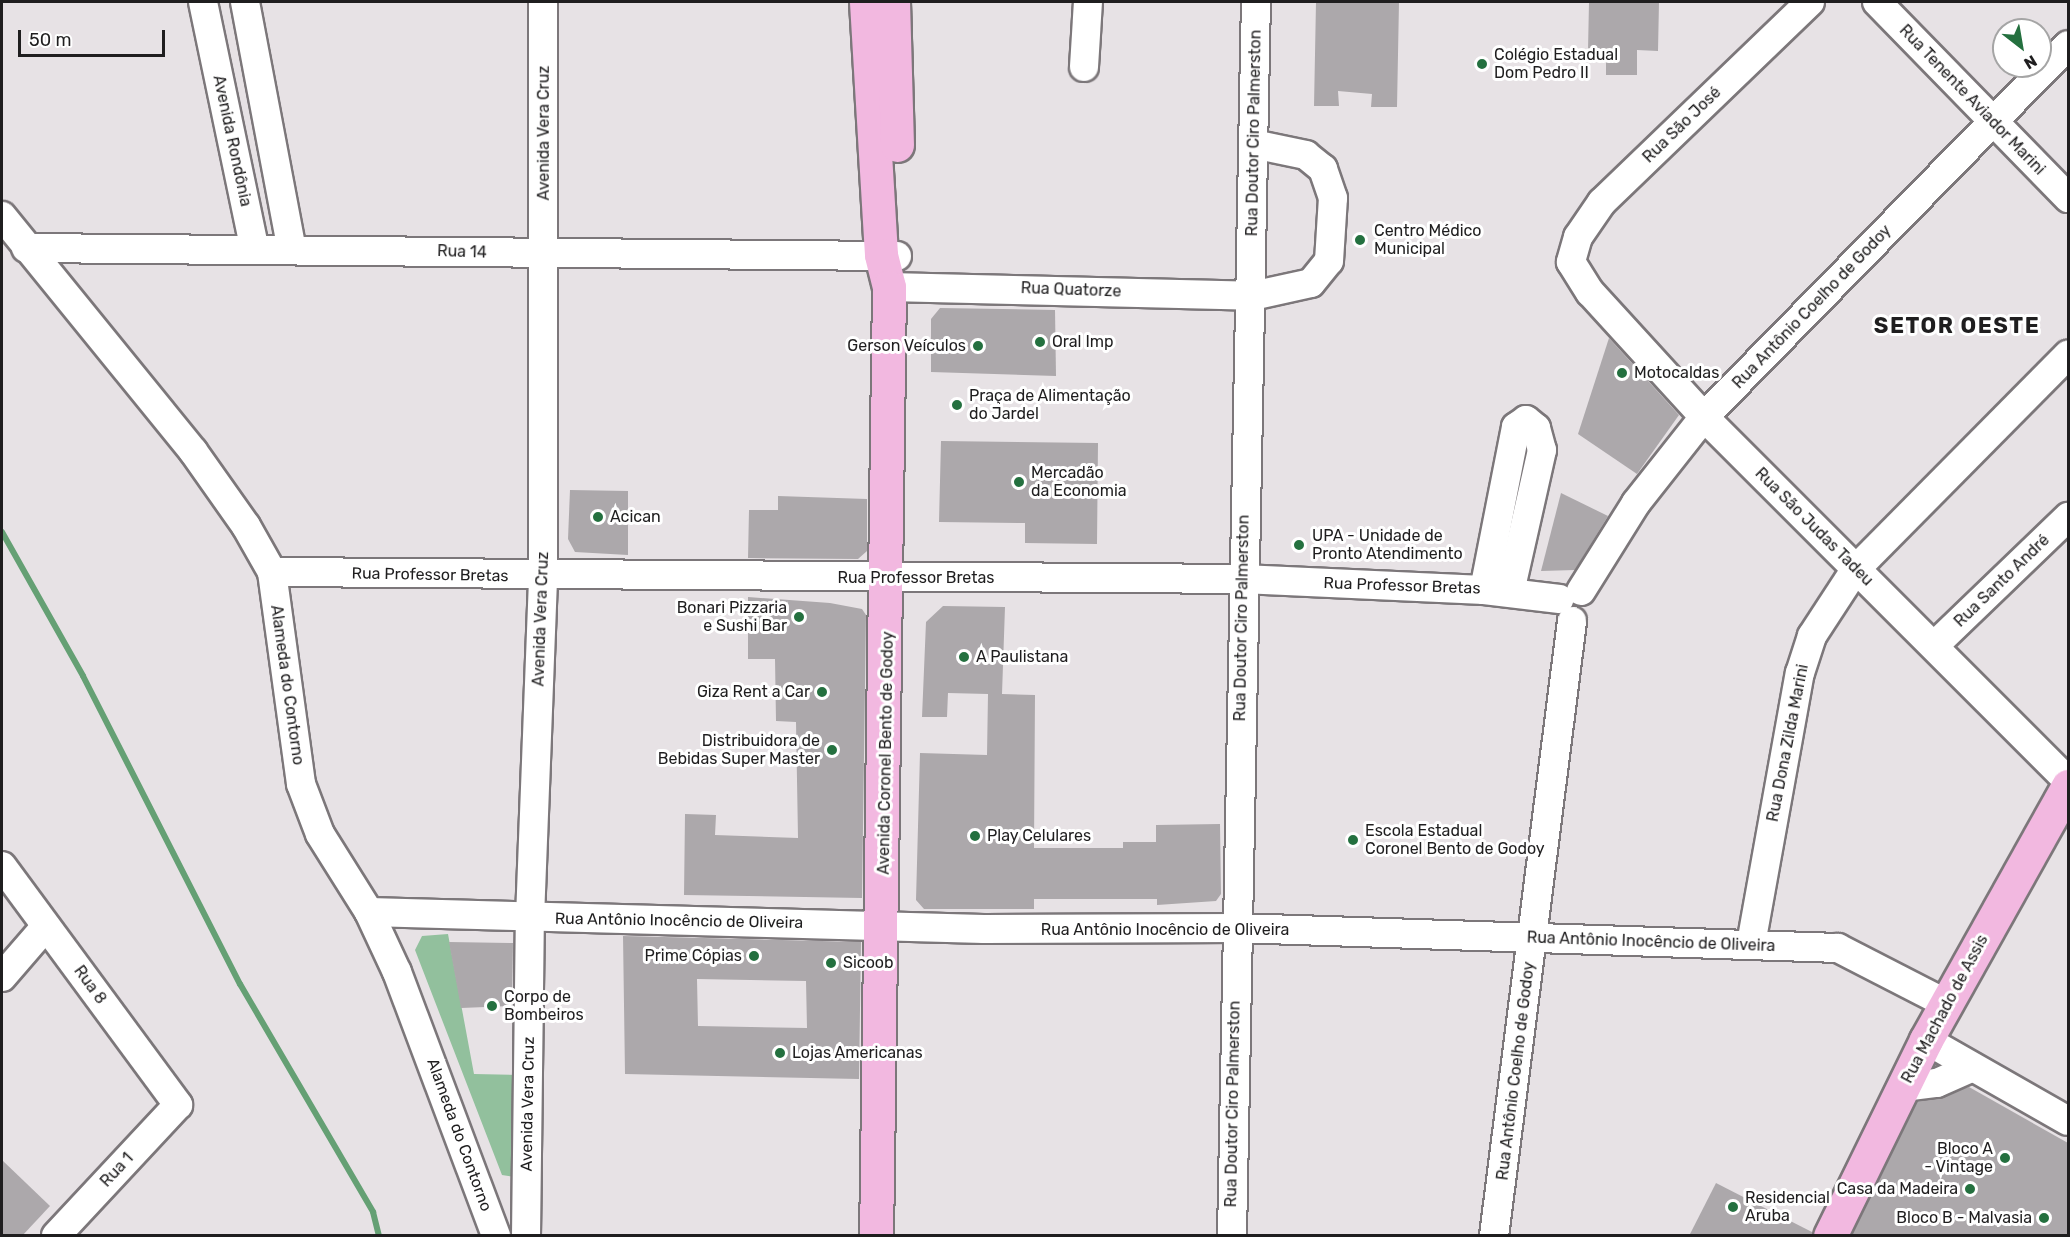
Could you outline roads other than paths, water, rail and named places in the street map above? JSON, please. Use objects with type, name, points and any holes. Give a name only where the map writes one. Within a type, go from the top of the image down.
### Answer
[{"type":"main road","name":"Avenida Coronel Bento de Godoy","points":[[866,2],[889,267]]},
{"type":"main road","name":"Avenida Coronel Bento de Godoy","points":[[876,1236],[884,925],[893,2]]},
{"type":"main road","name":"Rua Machado de Assis","points":[[1830,1236],[1926,1040],[2068,786]]},
{"type":"street","name":"Avenida Rondônia","points":[[203,2],[254,246]]},
{"type":"street","points":[[245,2],[291,246]]},
{"type":"street","name":"Avenida Vera Cruz","points":[[526,1236],[530,918],[543,577],[543,2]]},
{"type":"street","points":[[1084,67],[1088,2]]},
{"type":"street","name":"Rua Doutor Ciro Palmerston","points":[[1232,1236],[1242,579],[1252,296],[1256,2]]},
{"type":"street","name":"Rua São José","points":[[1572,262],[1578,237],[1602,202],[1810,2]]},
{"type":"street","name":"Rua Tenente Aviador Marini","points":[[1877,2],[1992,124],[2068,198]]},
{"type":"street","name":"Rua Antônio Coelho de Godoy","points":[[1494,1236],[1533,939],[1571,604],[1636,503],[1704,417],[2068,45]]},
{"type":"street","name":"Rua Quatorze","points":[[889,267],[1252,296],[1311,283],[1329,261],[1333,198],[1323,169],[1306,155],[1253,144]]},
{"type":"street","name":"Alameda do Contorno","points":[[2,216],[193,451],[246,526],[272,573],[301,784],[320,834],[369,912],[496,1236]]},
{"type":"street","name":"Rua 14","points":[[26,248],[291,246],[889,267]]},
{"type":"street","name":"Rua São Judas Tadeu","points":[[1572,262],[1590,292],[1704,417],[1855,570],[1935,645],[2068,782]]},
{"type":"street","name":"Rua Dona Zilda Marini","points":[[1751,944],[1800,673],[1812,636],[1855,570],[2068,355]]},
{"type":"street","name":"Rua Santo André","points":[[1935,645],[2068,517]]},
{"type":"street","name":"Rua Professor Bretas","points":[[272,573],[543,577],[1242,579],[1497,591],[1571,604]]},
{"type":"street","name":"Rua 8","points":[[2,866],[178,1105]]},
{"type":"street","name":"Rua Antônio Inocêncio de Oliveira","points":[[369,912],[530,918],[884,925],[1236,928],[1838,948],[1947,1004]]},
{"type":"street","points":[[2,977],[46,926]]},
{"type":"street","points":[[1926,1040],[2068,1121]]},
{"type":"street","points":[[1903,1087],[1937,1083],[1974,1067]]},
{"type":"street","name":"Rua 1","points":[[56,1236],[178,1105]]},
{"type":"waterway","points":[[2,532],[83,676],[240,984],[373,1212],[379,1236]]},
{"type":"place","name":"Colégio Estadual Dom Pedro II","points":[[1482,64]]},
{"type":"place","name":"Centro Médico Municipal","points":[[1360,240]]},
{"type":"place","name":"Oral Imp","points":[[1040,342]]},
{"type":"place","name":"Gerson Veículos","points":[[978,346]]},
{"type":"place","name":"Motocaldas","points":[[1622,373]]},
{"type":"place","name":"Praça de Alimentação do Jardel","points":[[957,405]]},
{"type":"place","name":"Mercadão da Economia","points":[[1019,482]]},
{"type":"place","name":"Acican","points":[[598,517]]},
{"type":"place","name":"UPA - Unidade de Pronto Atendimento","points":[[1299,545]]},
{"type":"place","name":"Bonari Pizzaria e Sushi Bar","points":[[799,617]]},
{"type":"place","name":"A Paulistana","points":[[964,657]]},
{"type":"place","name":"Giza Rent a Car","points":[[822,692]]},
{"type":"place","name":"Distribuidora de Bebidas Super Master","points":[[832,750]]},
{"type":"place","name":"Play Celulares","points":[[975,836]]},
{"type":"place","name":"Escola Estadual Coronel Bento de Godoy","points":[[1353,840]]},
{"type":"place","name":"Prime Cópias","points":[[754,956]]},
{"type":"place","name":"Sicoob","points":[[831,963]]},
{"type":"place","name":"Corpo de Bombeiros","points":[[492,1006]]},
{"type":"place","name":"Lojas Americanas","points":[[780,1053]]},
{"type":"place","name":"Bloco A - Vintage","points":[[2005,1158]]},
{"type":"place","name":"Casa da Madeira","points":[[1970,1189]]},
{"type":"place","name":"Residencial Aruba","points":[[1733,1207]]},
{"type":"place","name":"Bloco B - Malvasia","points":[[2044,1218]]},
{"type":"district","name":"SETOR OESTE","points":[[1957,326]]}]
